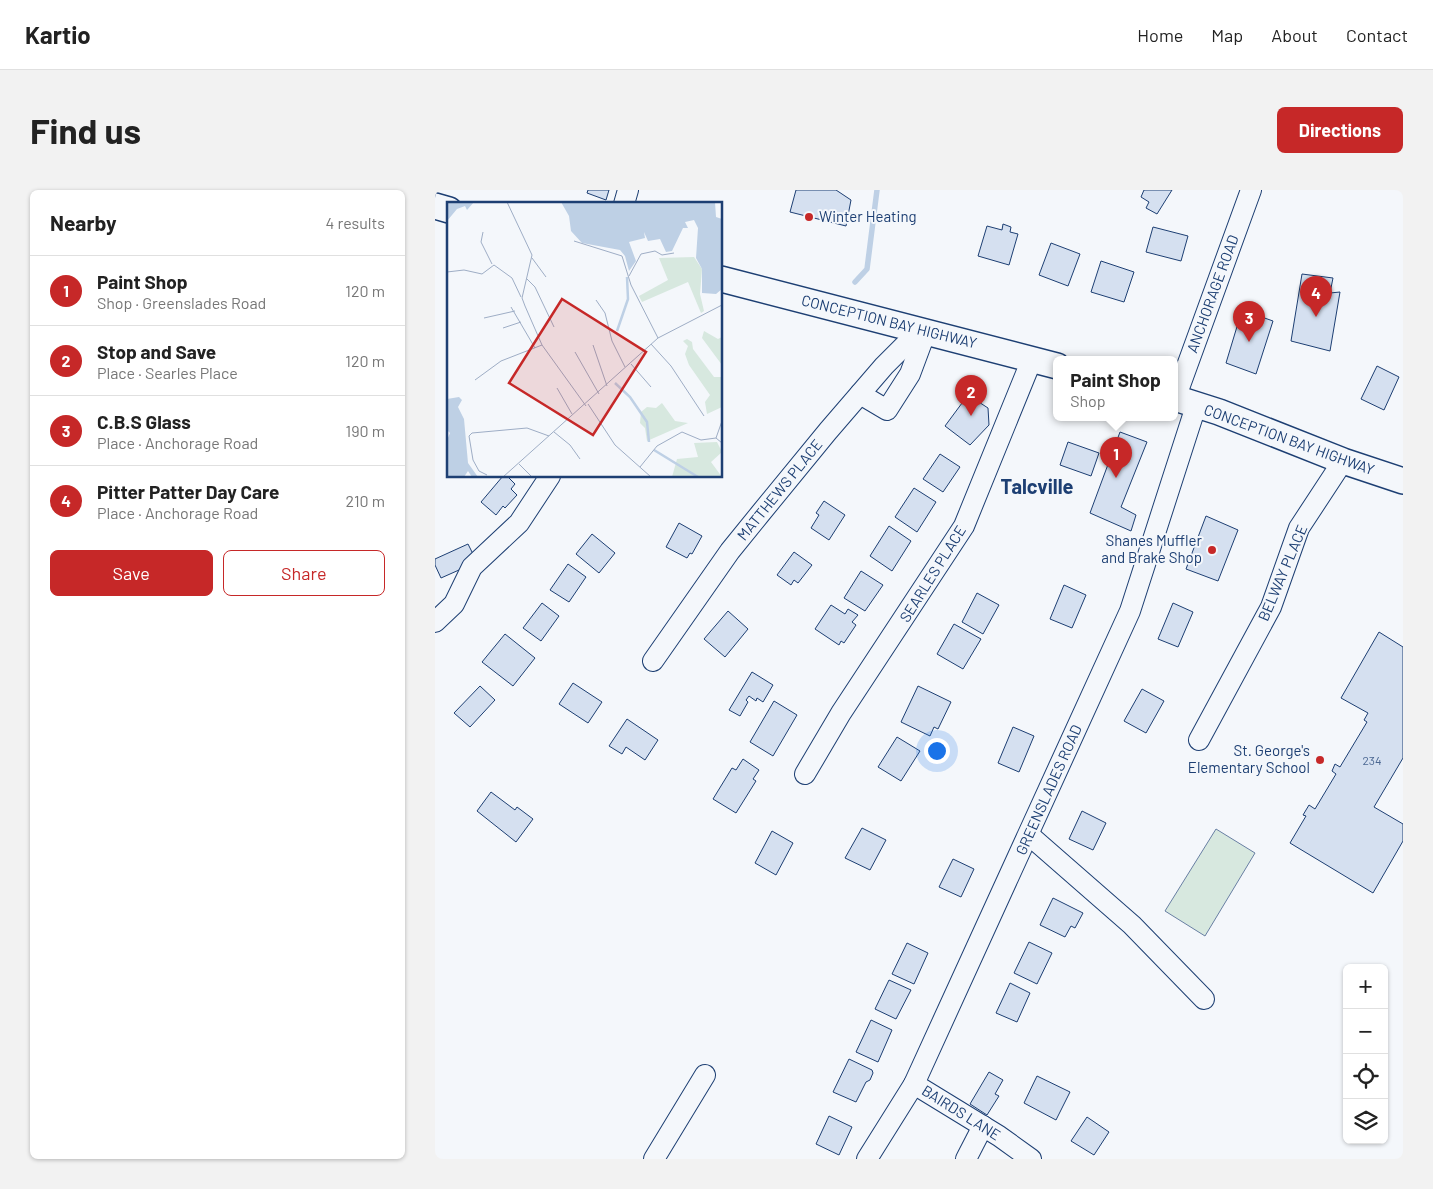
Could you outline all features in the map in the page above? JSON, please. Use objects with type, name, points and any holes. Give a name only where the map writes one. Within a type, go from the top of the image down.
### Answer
[{"type":"main road","name":"CONCEPTION BAY HIGHWAY","points":[[723,280],[1053,365]]},
{"type":"main road","name":"CONCEPTION BAY HIGHWAY","points":[[1182,401],[1219,412],[1343,461],[1403,480]]},
{"type":"street","name":"ANCHORAGE ROAD","points":[[1182,401],[1251,190]]},
{"type":"street","name":"MATTHEWS PLACE","points":[[653,660],[730,551],[884,366],[923,330]]},
{"type":"street","points":[[860,394],[887,410],[910,374],[923,330]]},
{"type":"street","name":"SEARLES PLACE","points":[[805,774],[841,713],[964,526],[1032,359]]},
{"type":"street","name":"GREENSLADES ROAD","points":[[1178,417],[1182,401]]},
{"type":"street","name":"GREENSLADES ROAD","points":[[867,1159],[914,1084],[1130,611],[1177,421]]},
{"type":"street","name":"BELWAY PLACE","points":[[1199,740],[1271,607],[1299,528],[1343,461]]},
{"type":"street","points":[[435,622],[454,604],[472,567],[519,523],[549,478]]},
{"type":"street","points":[[1029,835],[1131,926],[1204,999]]},
{"type":"street","points":[[654,1159],[705,1074]]},
{"type":"street","name":"BAIRDS LANE","points":[[914,1084],[983,1126],[1031,1159]]},
{"type":"street","points":[[966,1159],[983,1126]]},
{"type":"shaded area","points":[[1216,829],[1255,853],[1205,936],[1165,911]]},
{"type":"building","points":[[588,190],[609,190],[606,200],[587,193]]},
{"type":"building","points":[[796,190],[836,190],[851,200],[846,226],[790,212]]},
{"type":"building","points":[[1144,190],[1172,190],[1157,214],[1146,208],[1149,202],[1141,197]]},
{"type":"building","points":[[1003,224],[1011,227],[1010,232],[1018,234],[1009,265],[978,256],[987,226],[1002,230]]},
{"type":"building","points":[[1153,227],[1188,236],[1181,261],[1146,252]]},
{"type":"building","points":[[1051,243],[1080,254],[1068,286],[1039,275]]},
{"type":"building","points":[[1101,261],[1134,272],[1124,302],[1091,292]]},
{"type":"building","points":[[1302,274],[1333,278],[1330,293],[1340,292],[1330,351],[1291,341]]},
{"type":"building","points":[[1242,310],[1273,321],[1256,374],[1226,363]]},
{"type":"building","points":[[1377,366],[1399,377],[1384,410],[1361,399]]},
{"type":"building","points":[[968,395],[988,408],[989,425],[970,445],[945,426]]},
{"type":"building","points":[[1120,432],[1147,442],[1121,507],[1136,515],[1131,531],[1090,513]]},
{"type":"building","points":[[1068,442],[1099,453],[1091,476],[1060,465]]},
{"type":"building","points":[[940,454],[960,467],[943,492],[923,479]]},
{"type":"building","points":[[501,478],[509,478],[515,484],[511,489],[517,495],[505,508],[503,506],[496,515],[481,502]]},
{"type":"building","points":[[914,488],[936,502],[917,532],[895,517]]},
{"type":"building","points":[[824,501],[845,515],[829,540],[811,528],[819,515],[816,513]]},
{"type":"building","name":"Shanes Muffler and Brake Shop","points":[[1206,516],[1238,530],[1218,581],[1186,569]]},
{"type":"building","points":[[679,523],[702,536],[692,554],[690,553],[687,558],[666,547]]},
{"type":"building","points":[[889,526],[911,541],[892,571],[870,556]]},
{"type":"building","points":[[592,534],[615,553],[599,573],[576,554]]},
{"type":"building","points":[[468,544],[477,562],[441,578],[435,565],[435,559]]},
{"type":"building","points":[[794,552],[812,565],[798,583],[794,580],[791,585],[777,575]]},
{"type":"building","points":[[568,564],[586,577],[569,602],[550,590]]},
{"type":"building","points":[[861,571],[883,585],[865,611],[844,598]]},
{"type":"building","points":[[1064,585],[1086,595],[1072,628],[1050,619]]},
{"type":"building","points":[[977,593],[999,605],[983,634],[962,622]]},
{"type":"building","points":[[542,603],[559,616],[541,641],[523,628]]},
{"type":"building","points":[[1173,603],[1193,612],[1178,647],[1158,639]]},
{"type":"building","points":[[831,605],[845,614],[848,609],[858,615],[852,622],[856,625],[844,643],[841,641],[839,645],[815,629]]},
{"type":"building","points":[[728,611],[748,629],[725,657],[704,639]]},
{"type":"building","points":[[954,624],[981,639],[963,669],[937,654]]},
{"type":"building","points":[[1379,632],[1403,647],[1403,758],[1374,807],[1403,824],[1403,841],[1373,893],[1290,843],[1306,816],[1303,815],[1309,805],[1315,809],[1336,774],[1332,771],[1335,764],[1340,767],[1367,722],[1364,720],[1368,713],[1341,698]]},
{"type":"building","points":[[505,634],[535,658],[513,686],[482,662]]},
{"type":"building","points":[[752,672],[773,685],[763,702],[757,698],[756,701],[749,696],[746,700],[748,702],[740,716],[729,710]]},
{"type":"building","points":[[573,683],[602,702],[588,723],[559,704]]},
{"type":"building","points":[[480,686],[495,700],[470,727],[454,713]]},
{"type":"building","points":[[918,686],[951,702],[938,729],[934,727],[930,736],[901,722]]},
{"type":"building","points":[[1142,689],[1164,701],[1146,733],[1124,721]]},
{"type":"building","points":[[774,701],[797,715],[773,756],[750,742]]},
{"type":"building","points":[[627,719],[658,740],[645,760],[626,747],[622,754],[609,746]]},
{"type":"building","points":[[1013,727],[1034,736],[1019,772],[998,763]]},
{"type":"building","points":[[897,737],[920,751],[901,781],[878,767]]},
{"type":"building","points":[[743,759],[759,770],[753,779],[756,781],[736,813],[713,799],[732,768],[736,770]]},
{"type":"building","points":[[491,792],[515,810],[517,807],[533,819],[516,842],[477,811]]},
{"type":"building","points":[[1082,811],[1106,823],[1093,850],[1069,839]]},
{"type":"building","points":[[862,828],[886,840],[870,870],[845,858]]},
{"type":"building","points":[[772,831],[793,843],[776,875],[755,863]]},
{"type":"building","points":[[953,859],[974,869],[961,897],[939,887]]},
{"type":"building","points":[[1053,898],[1083,913],[1075,928],[1071,926],[1065,937],[1040,925]]},
{"type":"building","points":[[1029,942],[1052,953],[1037,984],[1014,973]]},
{"type":"building","points":[[907,943],[928,953],[914,984],[892,974]]},
{"type":"building","points":[[889,980],[911,990],[896,1019],[875,1009]]},
{"type":"building","points":[[1010,983],[1030,993],[1017,1022],[996,1013]]},
{"type":"building","points":[[871,1020],[892,1030],[878,1062],[856,1052]]},
{"type":"building","points":[[849,1059],[872,1070],[873,1073],[856,1102],[833,1092]]},
{"type":"building","points":[[989,1072],[1003,1080],[995,1094],[999,1096],[987,1115],[970,1104]]},
{"type":"building","points":[[1037,1076],[1070,1092],[1056,1120],[1024,1103]]},
{"type":"building","points":[[829,1116],[852,1127],[839,1155],[816,1144]]},
{"type":"building","points":[[1087,1117],[1109,1132],[1094,1155],[1071,1141]]},
{"type":"waterway","points":[[855,282],[867,269],[877,190]]},
{"type":"place","name":"Winter Heating","points":[[809,217]]},
{"type":"place","name":"Pitter Patter Day Care","points":[[1316,317]]},
{"type":"place","name":"C.B.S Glass","points":[[1249,342]]},
{"type":"place","name":"Stop and Save","points":[[971,416]]},
{"type":"place","name":"Paint Shop","points":[[1116,478]]},
{"type":"place","name":"Shanes Muffler and Brake Shop","points":[[1212,550]]},
{"type":"place","name":"St. George's Elementary School","points":[[1320,760]]},
{"type":"district","name":"Talcville","points":[[1037,487]]}]
